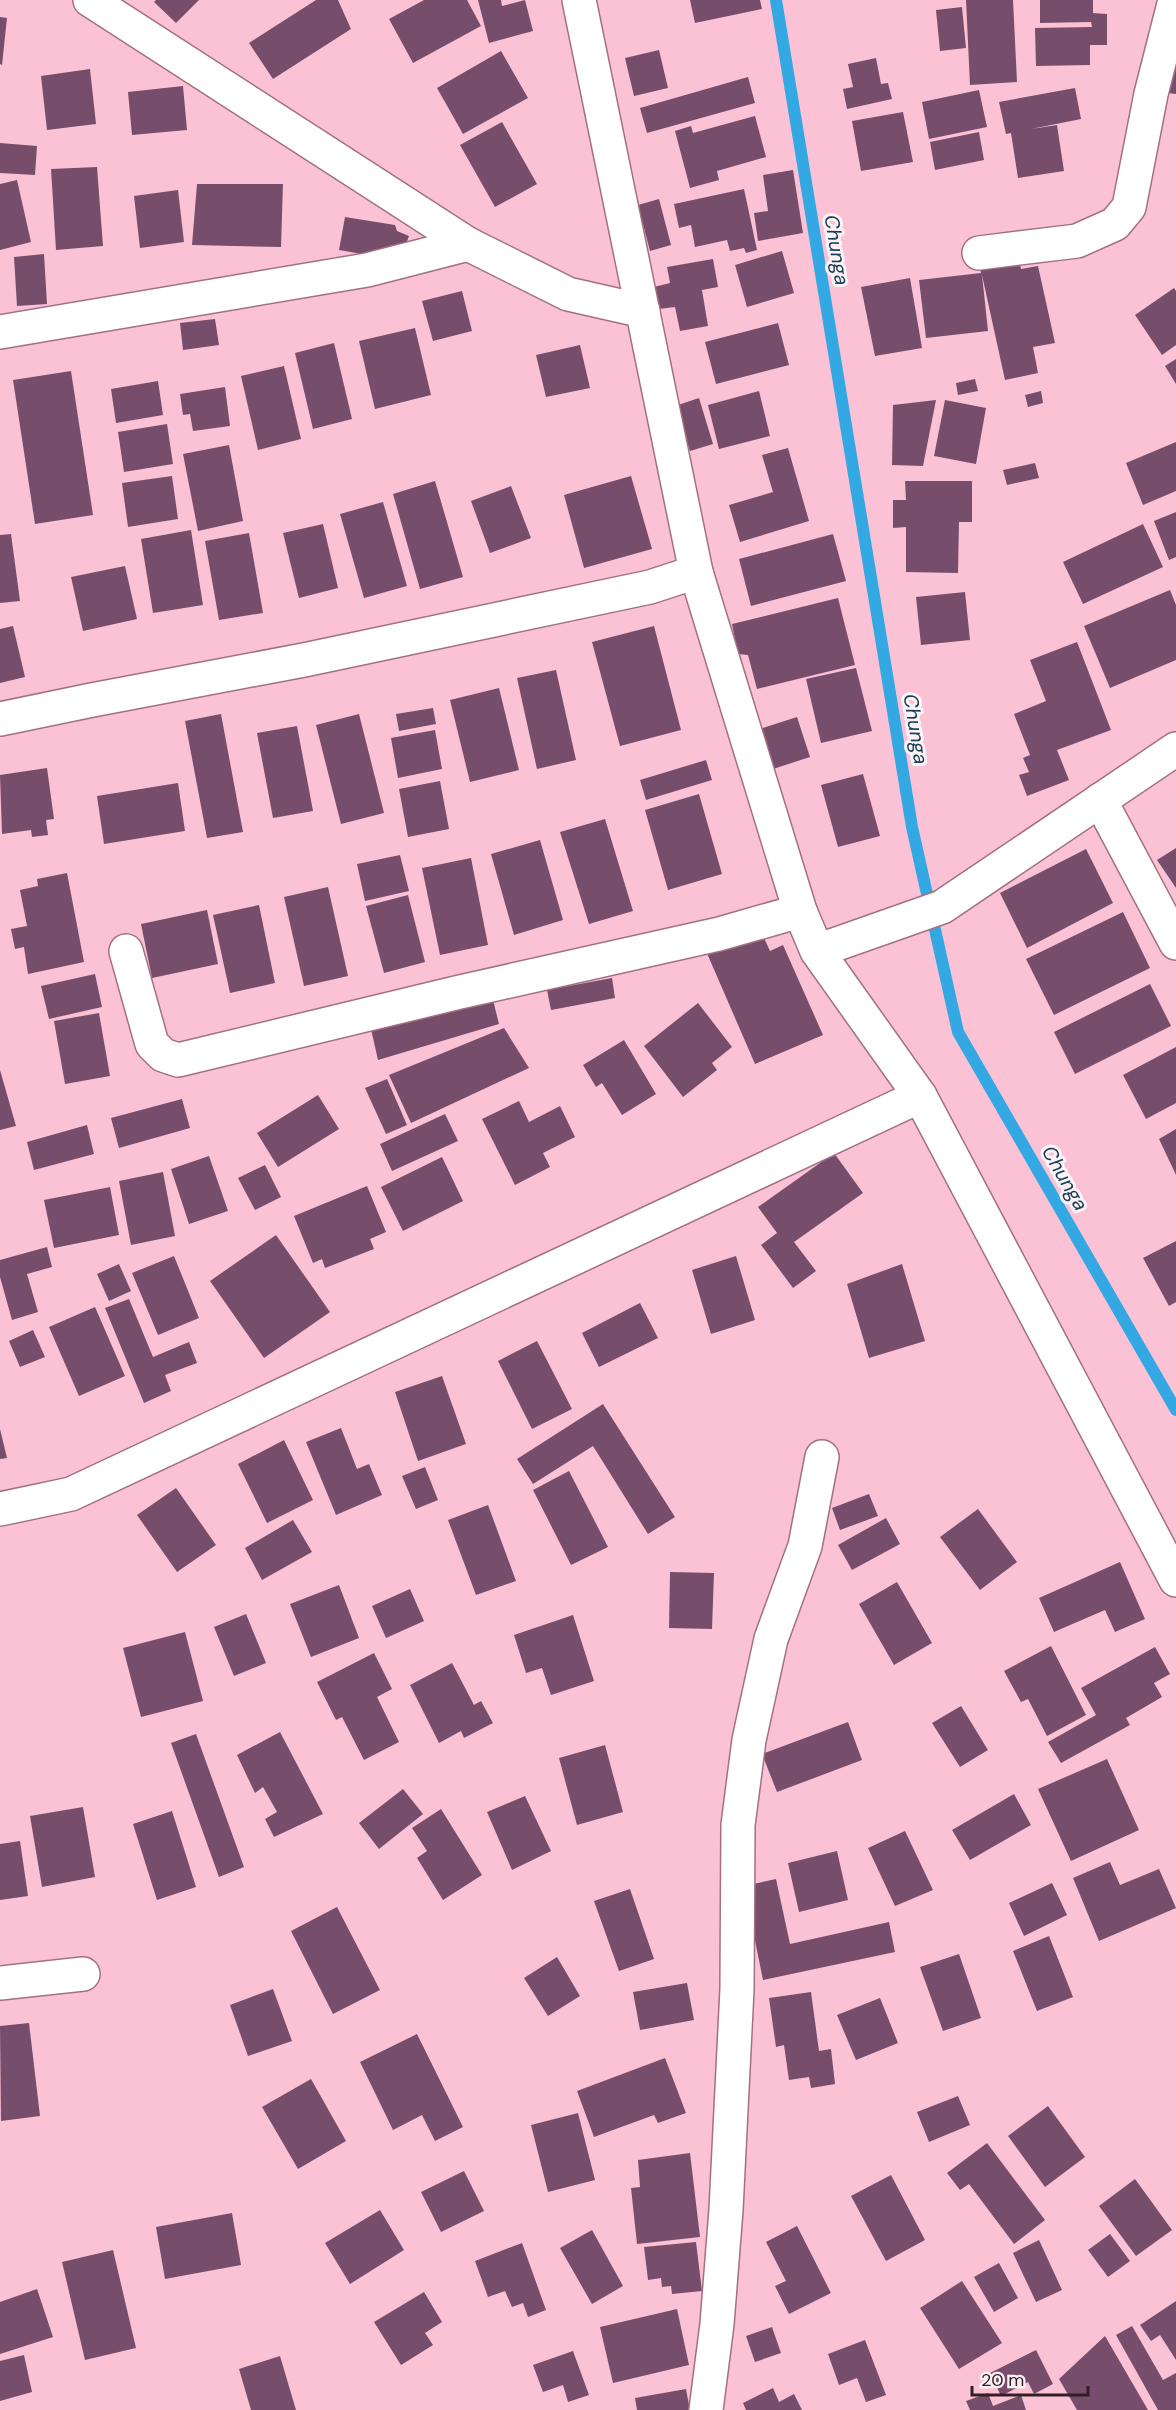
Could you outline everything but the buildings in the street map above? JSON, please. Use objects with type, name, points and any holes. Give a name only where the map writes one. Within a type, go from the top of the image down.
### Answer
[{"type":"street","points":[[90,0],[468,244],[568,294],[643,311]]},
{"type":"street","points":[[579,0],[696,572],[800,911],[817,951],[920,1096],[1176,1580]]},
{"type":"street","points":[[979,253],[1077,241],[1115,224],[1129,207],[1151,94],[1175,0]]},
{"type":"street","points":[[0,332],[367,270],[468,244]]},
{"type":"street","points":[[0,719],[327,655],[650,587],[696,572]]},
{"type":"street","points":[[817,951],[942,907],[1176,749]]},
{"type":"street","points":[[1101,800],[1176,943]]},
{"type":"street","points":[[126,951],[152,1044],[163,1055],[178,1060],[460,992],[719,934],[800,911]]},
{"type":"street","points":[[0,1509],[71,1494],[920,1096]]},
{"type":"street","points":[[706,2410],[717,2324],[731,2109],[737,1989],[738,1825],[749,1740],[771,1639],[805,1546],[822,1457]]},
{"type":"street","points":[[0,1983],[83,1974]]},
{"type":"waterway","name":"Chunga","points":[[776,0],[912,827],[958,1032],[1176,1410]]}]
